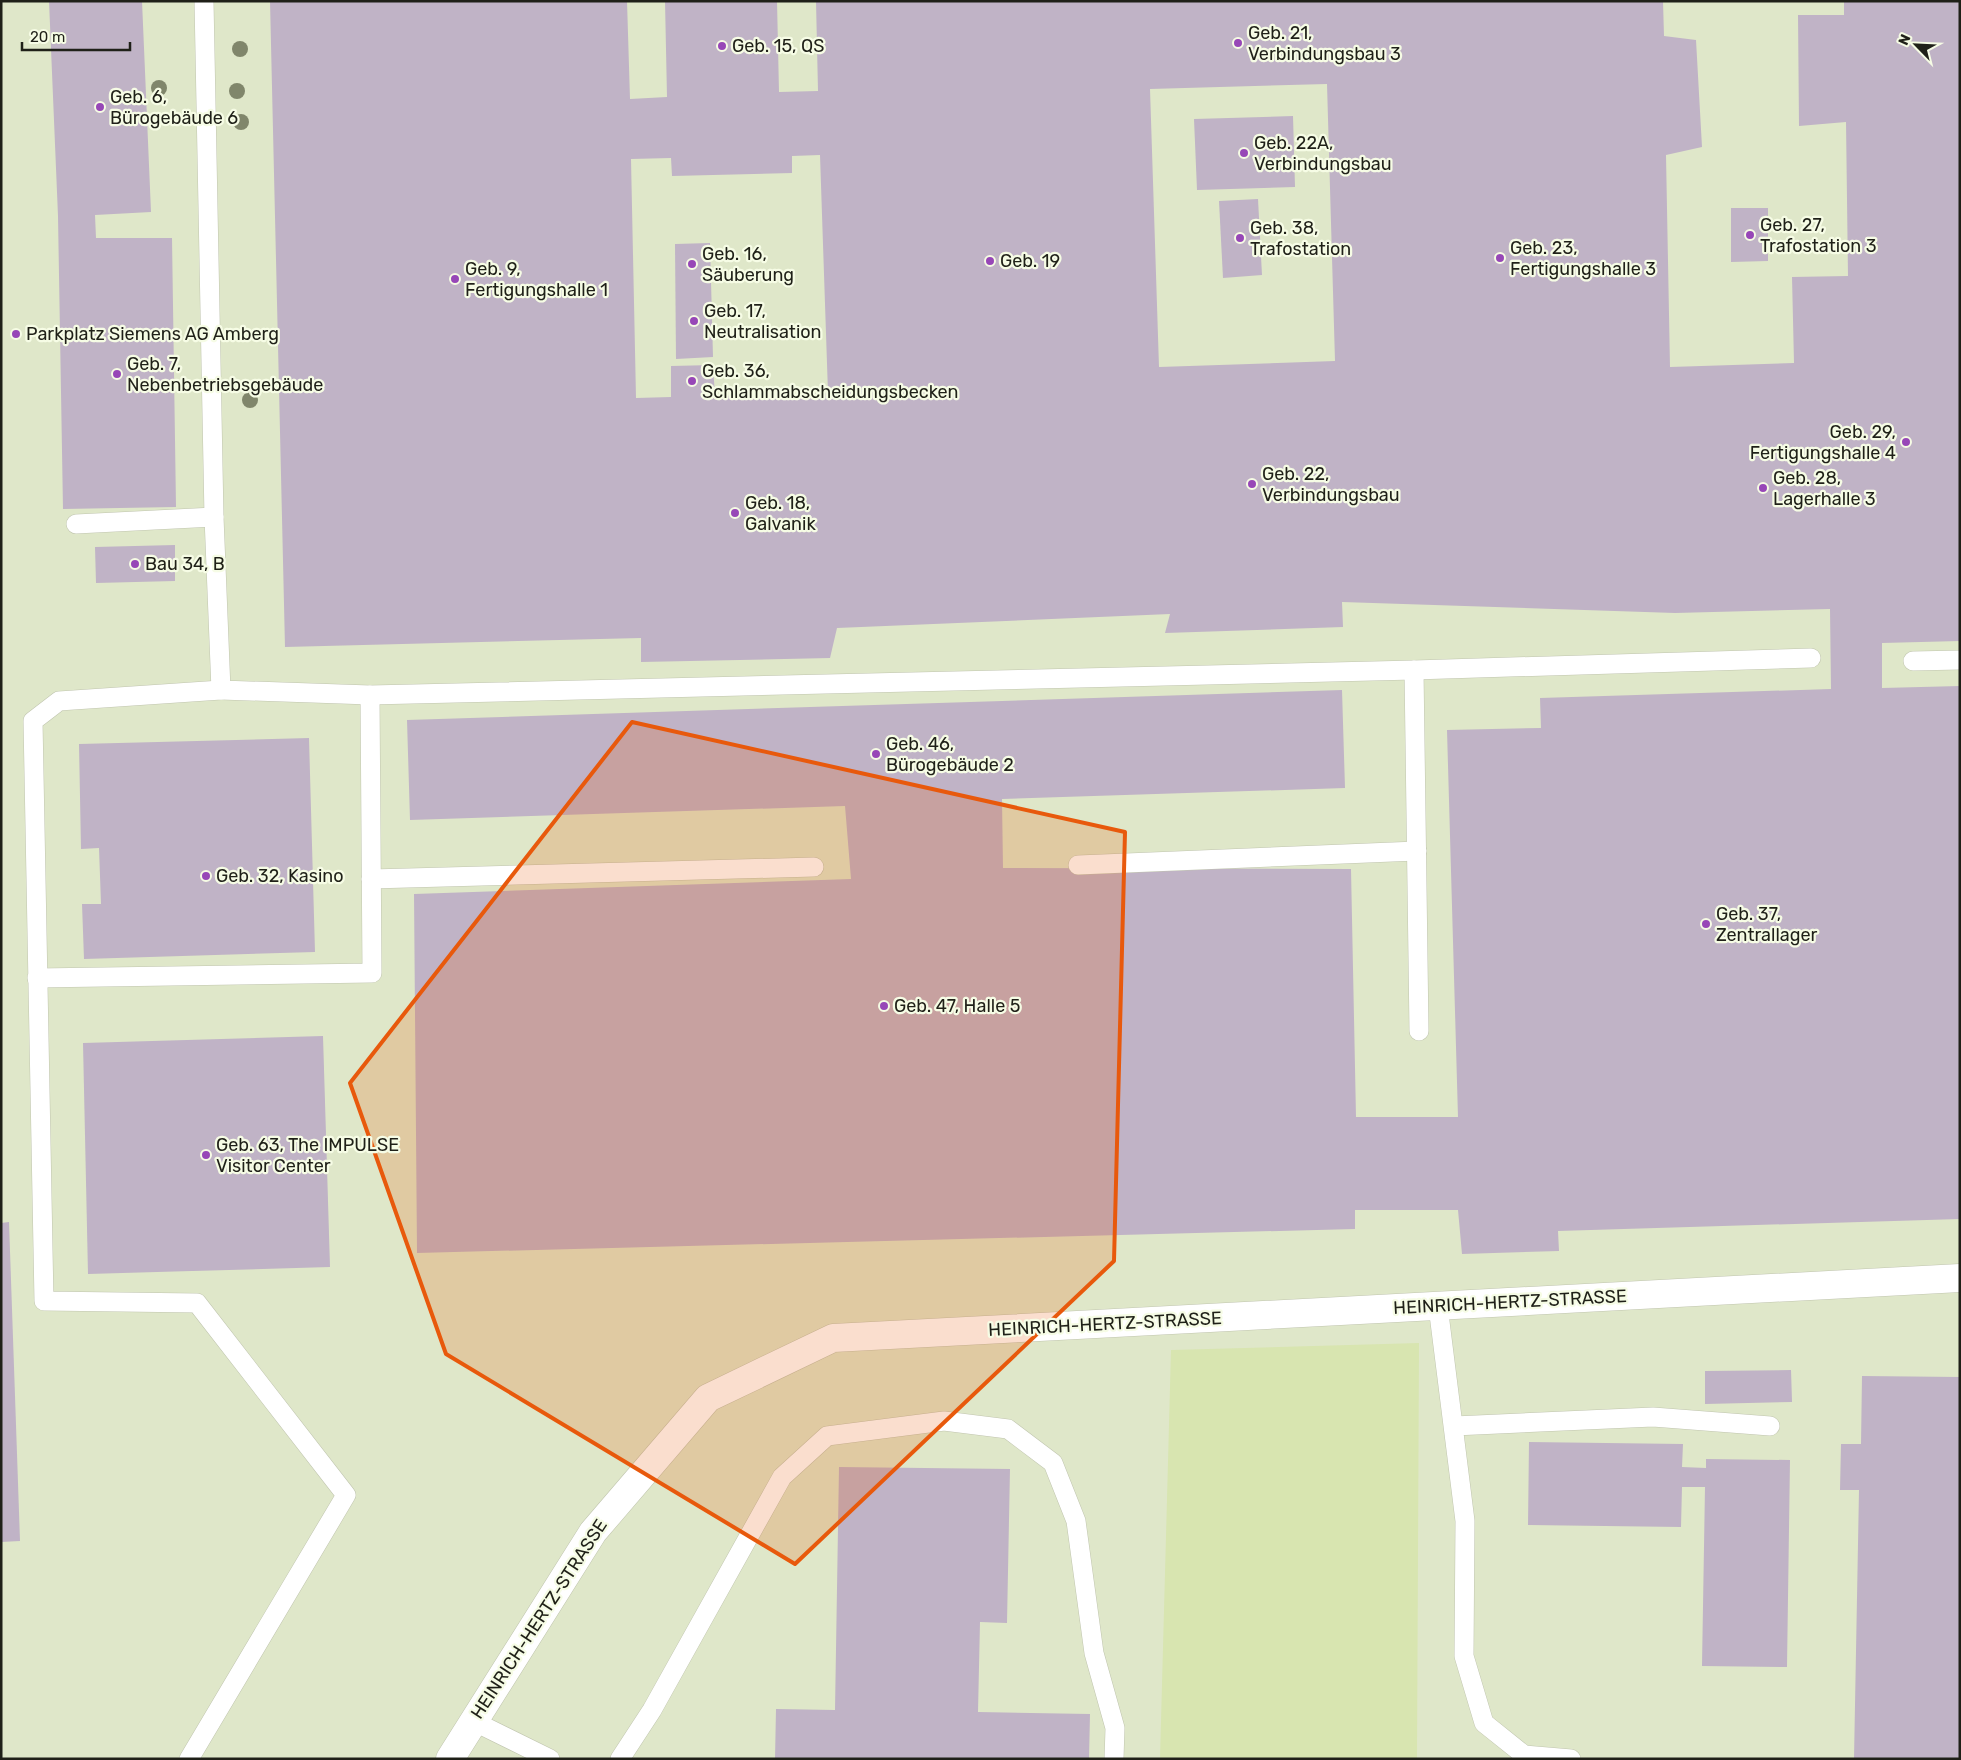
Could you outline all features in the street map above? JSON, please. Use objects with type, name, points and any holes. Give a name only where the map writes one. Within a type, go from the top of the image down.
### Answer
[{"type":"street","name":"HEINRICH-HERTZ-STRASSE","points":[[450,1759],[593,1532],[708,1398],[833,1338],[1960,1278]]},
{"type":"lane","points":[[204,1],[214,517],[221,690]]},
{"type":"lane","points":[[76,524],[214,517]]},
{"type":"lane","points":[[189,1759],[346,1495],[197,1303],[44,1301],[33,721],[59,701],[221,690],[370,695],[1414,670],[1811,658]]},
{"type":"lane","points":[[1913,661],[1960,660]]},
{"type":"lane","points":[[1414,670],[1419,1031]]},
{"type":"lane","points":[[37,978],[372,973],[370,695]]},
{"type":"lane","points":[[1078,865],[1416,851]]},
{"type":"lane","points":[[371,879],[814,867]]},
{"type":"lane","points":[[1438,1306],[1465,1521],[1464,1656],[1484,1723],[1524,1755],[1571,1759]]},
{"type":"lane","points":[[1454,1426],[1653,1418],[1770,1426]]},
{"type":"lane","points":[[620,1759],[652,1710],[782,1477],[827,1436],[944,1421],[1008,1429],[1053,1463],[1076,1521],[1094,1653],[1115,1728],[1114,1759]]},
{"type":"lane","points":[[473,1721],[550,1759]]},
{"type":"highlighted area","points":[[632,722],[1125,832],[1114,1261],[795,1564],[446,1354],[350,1083]]},
{"type":"shaded area","points":[[1,1],[1960,1],[1960,1759],[1,1759]]},
{"type":"green space","points":[[1419,1343],[1417,1759],[1160,1759],[1171,1350]]},
{"type":"building","points":[[49,1],[142,1],[151,212],[95,215],[96,238],[172,238],[176,507],[63,509],[58,216]]},
{"type":"building","points":[[270,1],[627,1],[630,99],[667,97],[665,1],[777,1],[779,92],[818,91],[816,1],[1663,1],[1664,36],[1696,40],[1702,147],[1666,155],[1670,367],[1794,363],[1792,277],[1848,276],[1846,122],[1799,126],[1798,15],[1844,15],[1844,1],[1960,1],[1960,641],[1882,643],[1882,688],[1960,686],[1960,1219],[1558,1231],[1559,1251],[1462,1254],[1458,1210],[1355,1210],[1355,1229],[417,1253],[414,894],[851,879],[845,806],[410,820],[407,720],[1342,690],[1345,788],[1002,799],[1003,868],[1351,869],[1356,1117],[1458,1117],[1447,730],[1541,728],[1540,698],[1831,689],[1830,609],[1675,613],[1342,602],[1343,627],[1165,633],[1170,614],[837,628],[830,658],[641,662],[641,638],[285,647]],"holes":[[[1327,84],[1335,361],[1159,367],[1150,89]],[[820,155],[828,393],[715,396],[713,365],[671,366],[671,397],[636,398],[631,159],[671,158],[672,176],[792,173],[792,156]]]},
{"type":"building","name":"Geb. 22A, Verbindungsbau","points":[[1293,116],[1295,187],[1197,190],[1194,119]]},
{"type":"building","name":"Geb. 38, Trafostation","points":[[1258,199],[1262,275],[1223,278],[1219,201]]},
{"type":"building","name":"Geb. 27, Trafostation 3","points":[[1731,208],[1768,208],[1768,261],[1731,262]]},
{"type":"building","name":"Geb. 17, Neutralisation","points":[[710,243],[713,357],[676,359],[675,244]]},
{"type":"building","name":"Bau 34, B","points":[[175,545],[175,581],[96,583],[95,547]]},
{"type":"building","name":"Geb. 32, Kasino","points":[[309,738],[315,952],[84,959],[82,904],[101,904],[99,848],[81,849],[79,744]]},
{"type":"building","name":"Geb. 63, The IMPULSE Visitor Center","points":[[323,1036],[330,1267],[88,1274],[83,1043]]},
{"type":"building","points":[[9,1222],[20,1541],[1,1542],[1,1223]]},
{"type":"building","points":[[1791,1370],[1792,1402],[1705,1404],[1705,1371]]},
{"type":"building","points":[[1862,1376],[1960,1377],[1960,1759],[1854,1759],[1859,1490],[1840,1490],[1841,1444],[1861,1444]]},
{"type":"building","points":[[1529,1442],[1683,1444],[1682,1467],[1706,1468],[1706,1459],[1790,1460],[1787,1667],[1702,1666],[1705,1487],[1682,1487],[1681,1527],[1528,1525]]},
{"type":"building","points":[[839,1467],[1010,1469],[1007,1623],[980,1622],[978,1712],[1090,1714],[1089,1759],[775,1759],[776,1709],[835,1710]]},
{"type":"place","name":"Geb. 21, Verbindungsbau 3","points":[[1238,43]]},
{"type":"place","name":"Geb. 15, QS","points":[[722,46]]},
{"type":"place","name":"Geb. 6, Bürogebäude 6","points":[[100,107]]},
{"type":"place","name":"Geb. 22A, Verbindungsbau","points":[[1244,153]]},
{"type":"place","name":"Geb. 27, Trafostation 3","points":[[1750,235]]},
{"type":"place","name":"Geb. 38, Trafostation","points":[[1240,238]]},
{"type":"place","name":"Geb. 23, Fertigungshalle 3","points":[[1500,258]]},
{"type":"place","name":"Geb. 19","points":[[990,261]]},
{"type":"place","name":"Geb. 16, Säuberung","points":[[692,264]]},
{"type":"place","name":"Geb. 9, Fertigungshalle 1","points":[[455,279]]},
{"type":"place","name":"Geb. 17, Neutralisation","points":[[694,321]]},
{"type":"place","name":"Parkplatz Siemens AG Amberg","points":[[16,334]]},
{"type":"place","name":"Geb. 7, Nebenbetriebsgebäude","points":[[117,374]]},
{"type":"place","name":"Geb. 36, Schlammabscheidungsbecken","points":[[692,381]]},
{"type":"place","name":"Geb. 29, Fertigungshalle 4","points":[[1906,442]]},
{"type":"place","name":"Geb. 22, Verbindungsbau","points":[[1252,484]]},
{"type":"place","name":"Geb. 28, Lagerhalle 3","points":[[1763,488]]},
{"type":"place","name":"Geb. 18, Galvanik","points":[[735,513]]},
{"type":"place","name":"Bau 34, B","points":[[135,564]]},
{"type":"place","name":"Geb. 46, Bürogebäude 2","points":[[876,754]]},
{"type":"place","name":"Geb. 32, Kasino","points":[[206,876]]},
{"type":"place","name":"Geb. 37, Zentrallager","points":[[1706,924]]},
{"type":"place","name":"Geb. 47, Halle 5","points":[[884,1006]]},
{"type":"place","name":"Geb. 63, The IMPULSE Visitor Center","points":[[206,1155]]}]
